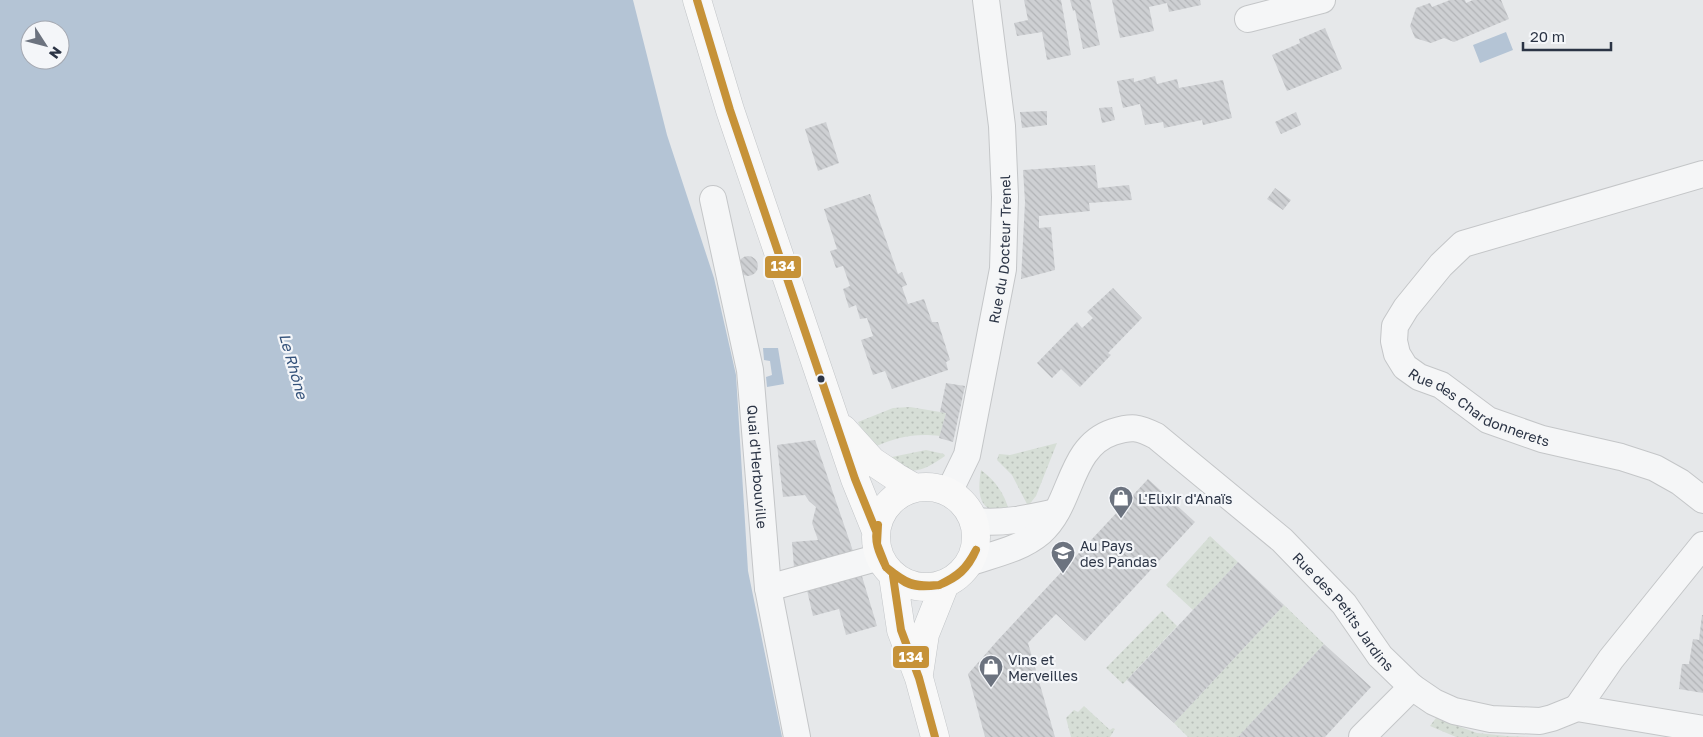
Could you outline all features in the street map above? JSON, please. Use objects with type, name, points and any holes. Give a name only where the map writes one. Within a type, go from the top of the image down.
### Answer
[{"type":"main road","points":[[697,0],[730,110],[855,479],[883,555],[901,630],[919,678],[935,737]]},
{"type":"main road","points":[[837,424],[872,461],[915,488]]},
{"type":"main road","points":[[926,486],[949,492],[964,503],[975,521],[977,542],[971,562],[960,576],[932,588],[918,587],[905,583],[883,555],[880,516],[888,504],[900,494],[915,488],[926,486]]},
{"type":"main road","points":[[919,678],[925,634],[944,584]]},
{"type":"street","name":"Rue du Docteur Trenel","points":[[949,492],[967,455],[1003,269],[1005,198],[1002,126],[986,0]]},
{"type":"street","points":[[1248,19],[1322,0]]},
{"type":"street","name":"Rue des Chardonnerets","points":[[1703,174],[1464,244],[1441,265],[1406,308],[1395,326],[1394,341],[1397,354],[1405,367],[1419,377],[1441,385],[1488,420],[1542,439],[1621,457],[1655,468],[1680,482],[1703,500]]},
{"type":"street","name":"Quai d'Herbouville","points":[[713,199],[750,370],[768,588],[797,737]]},
{"type":"street","name":"Rue des Petits Jardins","points":[[971,562],[1022,546],[1042,531],[1061,505],[1082,456],[1089,446],[1109,433],[1129,427],[1145,430],[1156,436],[1282,540],[1344,604],[1380,656],[1412,687],[1434,702],[1454,711],[1491,720],[1540,721],[1577,708]]},
{"type":"street","points":[[975,521],[993,523],[1022,520],[1056,512]]},
{"type":"street","points":[[1703,545],[1610,659],[1577,708],[1703,730]]},
{"type":"street","points":[[768,588],[883,555]]},
{"type":"street","points":[[1362,737],[1412,687]]},
{"type":"shaded area","points":[[910,407],[946,413],[940,436],[922,435],[906,437],[874,447],[865,437],[858,422],[893,408]]},
{"type":"shaded area","points":[[1057,443],[1036,496],[1028,506],[1012,475],[997,460],[999,454],[1010,455]]},
{"type":"shaded area","points":[[926,450],[944,454],[945,456],[925,468],[915,471],[902,468],[887,458]]},
{"type":"shaded area","points":[[981,470],[992,479],[1000,490],[1010,515],[993,511],[983,503],[980,492]]},
{"type":"shaded area","points":[[1210,536],[1238,562],[1193,610],[1166,585]]},
{"type":"shaded area","points":[[1284,605],[1324,644],[1238,737],[1188,737],[1174,723]]},
{"type":"shaded area","points":[[1162,611],[1177,626],[1123,684],[1106,668]]},
{"type":"shaded area","points":[[1084,706],[1110,730],[1115,729],[1110,737],[1071,737],[1066,718],[1074,710],[1078,712]]},
{"type":"shaded area","points":[[1436,718],[1477,733],[1533,737],[1456,737],[1430,726]]},
{"type":"water","name":"Le Rhône","points":[[0,0],[633,0],[667,135],[714,278],[736,375],[748,571],[782,737],[0,737]]},
{"type":"water","points":[[1506,32],[1513,50],[1480,63],[1473,45]]},
{"type":"water","points":[[763,348],[778,348],[784,384],[767,387],[766,377],[772,375],[770,361],[764,360]]},
{"type":"building","points":[[1024,0],[1061,0],[1071,55],[1047,60],[1042,32],[1017,36],[1014,23],[1028,20]]},
{"type":"building","points":[[1070,0],[1090,0],[1100,45],[1083,49],[1075,10],[1073,11]]},
{"type":"building","points":[[1112,0],[1200,0],[1201,5],[1169,12],[1167,3],[1149,7],[1154,31],[1120,38]]},
{"type":"building","points":[[1450,0],[1465,0],[1466,3],[1473,0],[1501,0],[1509,19],[1454,42],[1444,38],[1431,43],[1415,38],[1410,26],[1416,8],[1430,3],[1432,7]]},
{"type":"building","points":[[1325,28],[1342,69],[1287,91],[1272,55],[1300,43],[1299,39]]},
{"type":"building","points":[[1155,76],[1157,84],[1177,79],[1179,88],[1223,80],[1232,118],[1203,125],[1202,120],[1164,128],[1163,122],[1145,125],[1140,104],[1123,108],[1117,81],[1134,78],[1134,82]]},
{"type":"building","points":[[1112,107],[1115,120],[1102,123],[1099,108]]},
{"type":"building","points":[[1047,111],[1047,125],[1022,128],[1020,112]]},
{"type":"building","points":[[1296,112],[1301,125],[1281,134],[1275,122]]},
{"type":"building","points":[[826,122],[839,163],[818,171],[805,129]]},
{"type":"building","points":[[1095,165],[1098,188],[1129,185],[1132,200],[1089,203],[1090,211],[1039,216],[1039,228],[1051,227],[1055,270],[1021,279],[1025,202],[1023,170]]},
{"type":"building","points":[[1275,188],[1291,200],[1283,210],[1267,199]]},
{"type":"building","points":[[870,194],[898,274],[902,272],[907,285],[902,287],[908,304],[924,299],[932,322],[938,322],[950,360],[946,362],[948,370],[892,389],[885,371],[873,375],[861,340],[873,336],[867,318],[860,319],[856,305],[849,308],[843,289],[850,286],[843,266],[836,268],[830,251],[837,249],[824,209]]},
{"type":"building","points":[[748,256],[755,259],[758,266],[755,273],[748,276],[741,273],[738,266],[741,259]]},
{"type":"building","points":[[1113,288],[1142,318],[1108,353],[1111,355],[1080,387],[1061,369],[1052,378],[1037,363],[1077,322],[1082,328],[1093,318],[1087,312]]},
{"type":"building","points":[[946,383],[965,386],[953,442],[939,438],[946,413],[940,412]]},
{"type":"building","points":[[815,440],[853,551],[794,568],[792,542],[818,540],[812,523],[816,507],[805,495],[783,497],[777,445]]},
{"type":"building","points":[[1148,479],[1195,522],[1085,641],[1056,614],[1028,643],[1055,737],[985,737],[968,674]]},
{"type":"building","points":[[1238,562],[1284,605],[1174,723],[1127,680]]},
{"type":"building","points":[[861,573],[877,626],[846,635],[839,609],[813,616],[806,586]]},
{"type":"building","points":[[1702,615],[1703,693],[1679,689],[1682,664],[1689,664],[1693,639],[1699,640]]},
{"type":"building","points":[[1324,644],[1371,687],[1325,737],[1238,737]]},
{"type":"transit line","name":"134","points":[[697,0],[730,110],[855,479],[876,531]]},
{"type":"transit line","name":"134","points":[[878,525],[877,544],[886,567]]},
{"type":"transit line","name":"134","points":[[878,525],[876,541],[886,567]]},
{"type":"transit line","name":"134","points":[[939,585],[961,571],[976,550]]},
{"type":"transit line","name":"134","points":[[939,585],[961,572],[976,550]]},
{"type":"transit line","name":"134","points":[[886,567],[910,583],[939,585]]},
{"type":"transit line","name":"134","points":[[886,567],[904,582],[915,586],[939,585]]},
{"type":"transit line","name":"134","points":[[893,576],[901,630],[919,678],[935,737]]},
{"type":"place","name":"L'Elixir d'Anaïs","points":[[1121,519]]},
{"type":"place","name":"Au Pays des Pandas","points":[[1063,574]]},
{"type":"place","name":"Vins et Merveilles","points":[[991,688]]}]
